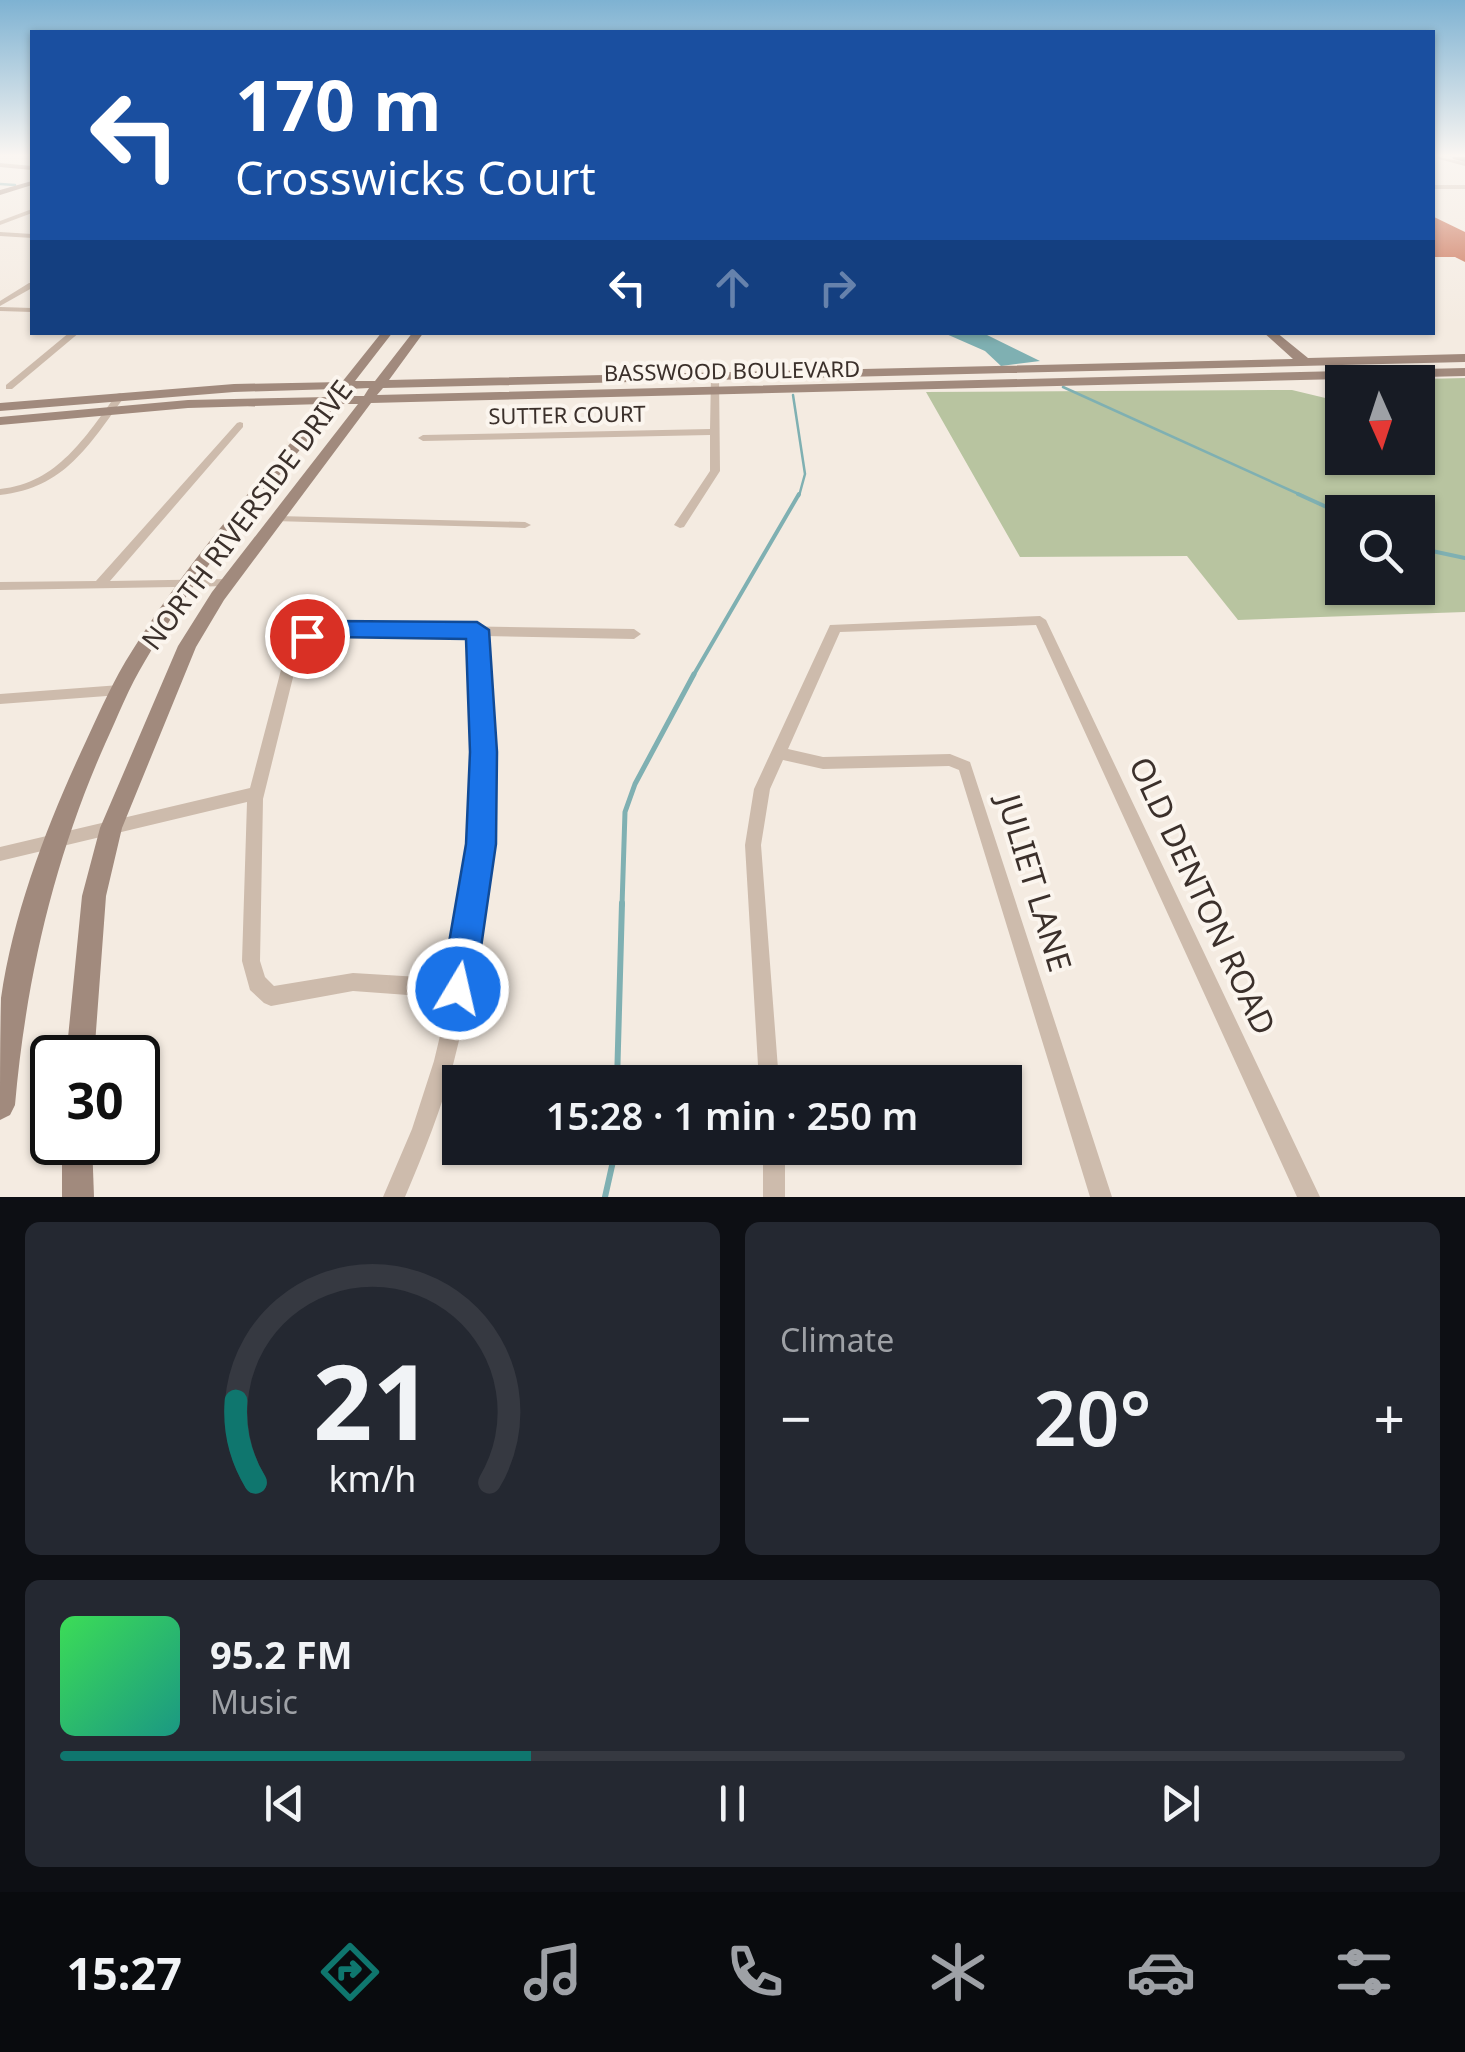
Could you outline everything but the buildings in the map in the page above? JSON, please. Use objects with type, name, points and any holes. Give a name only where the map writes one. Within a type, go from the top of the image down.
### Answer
[{"type":"main road","name":"NORTH RIVERSIDE DRIVE","points":[[0,1105],[2,1044],[43,872],[76,782],[120,690],[143,647],[386,335]]},
{"type":"main road","name":"NORTH RIVERSIDE DRIVE","points":[[82,1035],[94,896],[110,828],[187,646],[228,583],[417,335]]},
{"type":"main road","points":[[1255,335],[1287,362],[1305,369]]},
{"type":"main road","points":[[1272,335],[1305,369]]},
{"type":"main road","points":[[1284,345],[1348,361]]},
{"type":"main road","points":[[401,357],[404,373],[431,384]]},
{"type":"main road","name":"BASSWOOD BOULEVARD","points":[[0,406],[120,396],[340,394],[1305,369],[1348,361],[1465,358]]},
{"type":"main road","name":"BASSWOOD BOULEVARD","points":[[921,379],[1287,362]]},
{"type":"main road","name":"BASSWOOD BOULEVARD","points":[[1305,369],[1322,376],[1465,372]]},
{"type":"main road","name":"BASSWOOD BOULEVARD","points":[[371,393],[431,384],[714,385]]},
{"type":"main road","name":"BASSWOOD BOULEVARD","points":[[0,421],[340,394]]},
{"type":"main road","points":[[77,1165],[78,1197]]},
{"type":"street","points":[[0,223],[27,213]]},
{"type":"street","points":[[0,234],[30,236]]},
{"type":"street","points":[[0,307],[30,286]]},
{"type":"street","points":[[0,307],[30,310]]},
{"type":"street","points":[[9,387],[72,335]]},
{"type":"street","points":[[680,525],[715,471],[714,385]]},
{"type":"street","points":[[0,492],[44,484],[120,396]]},
{"type":"street","points":[[101,583],[240,425]]},
{"type":"street","name":"SUTTER COURT","points":[[424,438],[712,432]]},
{"type":"street","points":[[277,519],[525,525]]},
{"type":"street","points":[[0,586],[228,583]]},
{"type":"street","name":"OLD DENTON ROAD","points":[[780,753],[838,626],[1040,620],[1309,1197]]},
{"type":"street","points":[[458,989],[353,982],[272,996],[258,983],[251,961],[256,793],[293,651],[307,636],[332,629],[634,634]]},
{"type":"street","points":[[394,1197],[434,1102],[458,989],[481,844],[484,752],[477,630]]},
{"type":"street","points":[[0,699],[120,690]]},
{"type":"street","points":[[768,1065],[754,827],[762,789],[780,753]]},
{"type":"street","name":"JULIET LANE","points":[[780,753],[823,763],[950,760],[964,766],[1101,1197]]},
{"type":"street","points":[[0,854],[256,793]]},
{"type":"street","points":[[774,1165],[774,1197]]},
{"type":"green space","points":[[1465,378],[1465,612],[1238,620],[1187,556],[1020,557],[926,392],[1292,390],[1325,398],[1325,475],[1435,475],[1435,379]]},
{"type":"water","points":[[949,335],[987,335],[1040,361],[1001,366],[985,351]]},
{"type":"waterway","points":[[1063,387],[1303,496]]},
{"type":"waterway","points":[[793,395],[805,474],[799,496]]},
{"type":"waterway","points":[[693,676],[799,494]]},
{"type":"waterway","points":[[1298,494],[1325,506]]},
{"type":"waterway","points":[[1435,552],[1465,558]]},
{"type":"waterway","points":[[622,906],[625,812],[635,784],[694,674]]},
{"type":"waterway","points":[[617,1065],[622,903]]},
{"type":"waterway","points":[[605,1197],[612,1165]]},
{"type":"route","points":[[307,636],[332,629],[477,630],[484,752],[481,844],[458,989]]}]
